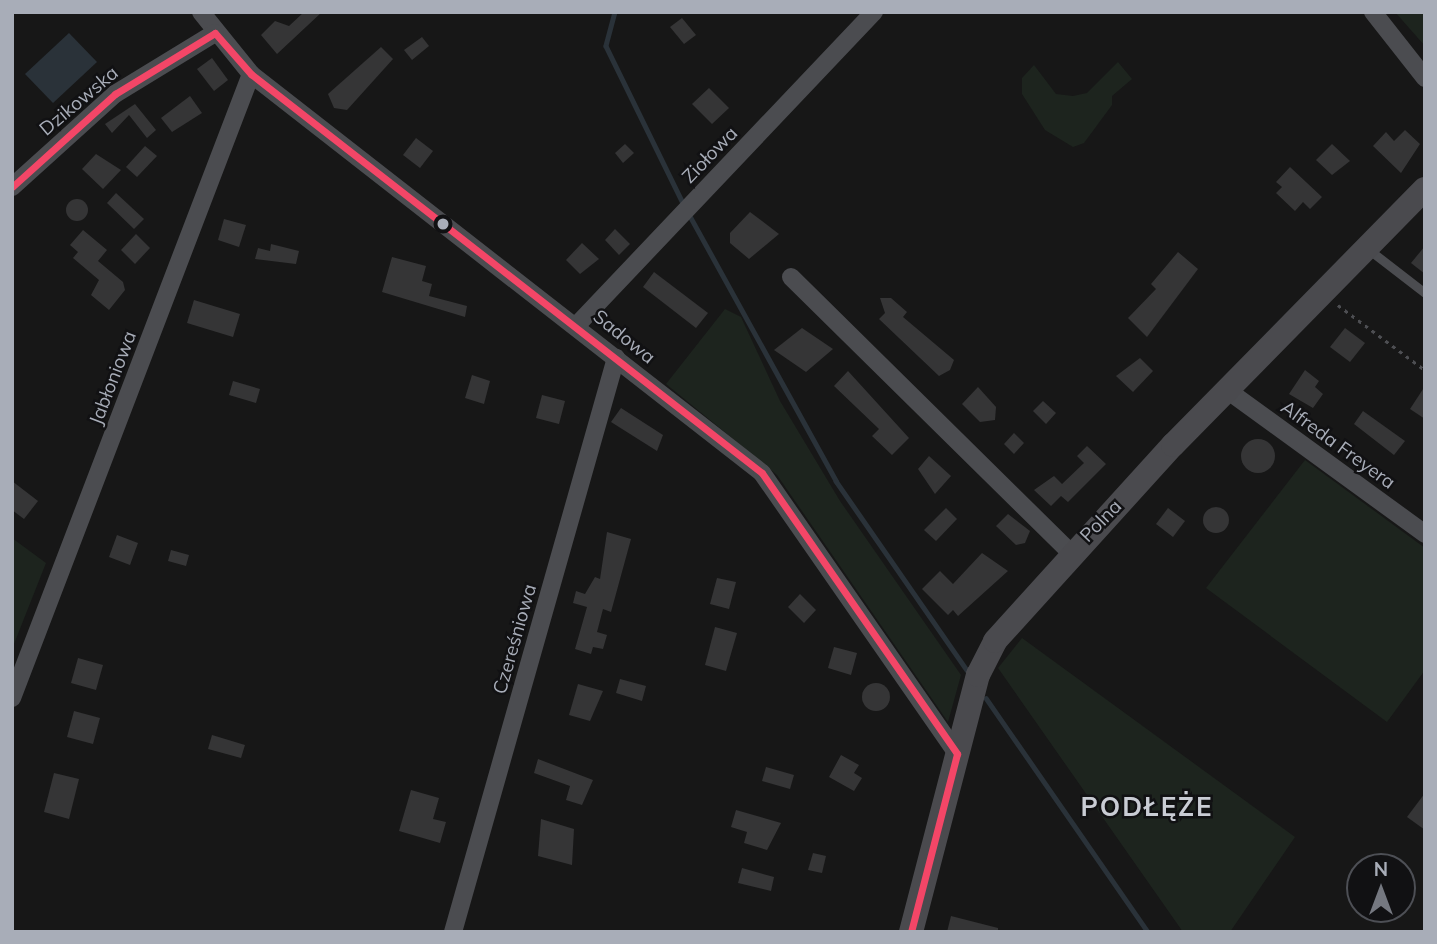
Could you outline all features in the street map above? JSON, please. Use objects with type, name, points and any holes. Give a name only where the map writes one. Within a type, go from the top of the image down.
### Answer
[{"type":"street","name":"Sadowa","points":[[201,12],[215,33],[251,74],[576,326],[779,492],[957,754]]},
{"type":"street","name":"Ziołowa","points":[[576,326],[874,12]]},
{"type":"street","points":[[1373,12],[1425,78]]},
{"type":"street","name":"Dzikowska","points":[[12,187],[115,94],[215,33]]},
{"type":"street","name":"Jabłoniowa","points":[[12,698],[251,74]]},
{"type":"street","name":"Polna","points":[[911,932],[985,656],[1070,553],[1366,248],[1421,198]]},
{"type":"street","points":[[791,277],[1070,553]]},
{"type":"street","name":"Czereśniowa","points":[[453,932],[616,358]]},
{"type":"street","name":"Alfreda Freyera","points":[[1227,390],[1425,534]]},
{"type":"lane","points":[[1366,248],[1425,293]]},
{"type":"path","points":[[1322,294],[1425,370]]},
{"type":"shaded area","points":[[1395,12],[1425,12],[1425,46],[1417,37]]},
{"type":"shaded area","points":[[69,33],[97,62],[53,103],[25,74]]},
{"type":"shaded area","points":[[1118,62],[1132,79],[1112,96],[1112,105],[1084,143],[1073,147],[1045,130],[1022,94],[1022,78],[1034,65],[1056,94],[1073,96],[1087,93]]},
{"type":"shaded area","points":[[725,309],[741,317],[780,401],[840,501],[961,675],[948,722],[777,475],[666,384]]},
{"type":"shaded area","points":[[1305,460],[1425,548],[1425,670],[1387,722],[1206,588]]},
{"type":"shaded area","points":[[12,538],[46,563],[12,649]]},
{"type":"shaded area","points":[[1022,638],[1295,837],[1230,932],[1183,932],[998,668]]},
{"type":"building","points":[[304,12],[322,12],[277,54],[261,35],[275,21],[289,26]]},
{"type":"building","points":[[682,18],[696,35],[684,44],[670,27]]},
{"type":"building","points":[[422,37],[429,46],[412,60],[404,50]]},
{"type":"building","points":[[381,47],[393,59],[347,110],[334,108],[328,94]]},
{"type":"building","points":[[212,58],[228,80],[214,91],[197,69]]},
{"type":"building","points":[[709,88],[729,108],[712,124],[692,104]]},
{"type":"building","points":[[190,96],[202,113],[172,132],[161,118]]},
{"type":"building","points":[[135,104],[156,130],[147,138],[129,115],[112,133],[105,124]]},
{"type":"building","points":[[1405,130],[1420,144],[1401,173],[1373,146],[1386,132],[1394,141]]},
{"type":"building","points":[[416,138],[433,151],[420,168],[403,155]]},
{"type":"building","points":[[625,144],[634,153],[623,163],[615,153]]},
{"type":"building","points":[[1332,144],[1350,161],[1332,175],[1316,160]]},
{"type":"building","points":[[145,146],[157,156],[137,177],[126,167]]},
{"type":"building","points":[[96,154],[121,170],[103,189],[82,169]]},
{"type":"building","points":[[1290,167],[1322,197],[1310,209],[1303,202],[1295,211],[1276,193],[1282,187],[1276,182]]},
{"type":"building","points":[[116,193],[144,219],[134,229],[107,203]]},
{"type":"building","points":[[77,199],[87,206],[88,210],[81,220],[77,221],[67,214],[66,210],[73,200]]},
{"type":"building","points":[[750,212],[779,234],[749,259],[730,243],[730,233]]},
{"type":"building","points":[[224,219],[246,225],[239,247],[218,240]]},
{"type":"building","points":[[615,229],[630,244],[619,255],[605,240]]},
{"type":"building","points":[[83,230],[107,250],[98,261],[123,282],[125,290],[109,310],[91,295],[99,280],[73,258],[78,252],[70,245]]},
{"type":"building","points":[[136,234],[150,248],[135,264],[121,250]]},
{"type":"building","points":[[582,243],[599,259],[580,274],[566,260]]},
{"type":"building","points":[[271,244],[299,251],[296,264],[255,259],[258,248],[270,251]]},
{"type":"building","points":[[1425,246],[1425,274],[1411,263]]},
{"type":"building","points":[[1178,252],[1198,269],[1147,337],[1128,318],[1156,289],[1151,284]]},
{"type":"building","points":[[392,257],[426,266],[422,281],[432,284],[429,296],[467,306],[465,317],[382,292]]},
{"type":"building","points":[[654,272],[708,313],[696,328],[643,287]]},
{"type":"building","points":[[880,298],[891,298],[907,312],[903,317],[954,360],[950,370],[939,376],[879,319],[885,313]]},
{"type":"building","points":[[194,300],[240,314],[233,337],[187,323]]},
{"type":"building","points":[[802,328],[833,349],[806,372],[774,350]]},
{"type":"building","points":[[1345,328],[1365,343],[1350,362],[1330,347]]},
{"type":"building","points":[[1140,358],[1153,371],[1133,392],[1116,376]]},
{"type":"building","points":[[1305,370],[1319,381],[1315,387],[1323,394],[1313,408],[1289,394]]},
{"type":"building","points":[[848,371],[909,438],[892,455],[872,436],[879,429],[834,386]]},
{"type":"building","points":[[472,375],[490,381],[484,404],[465,398]]},
{"type":"building","points":[[233,381],[260,389],[256,403],[229,395]]},
{"type":"building","points":[[1425,386],[1425,419],[1410,409]]},
{"type":"building","points":[[978,387],[996,407],[995,420],[980,422],[962,404]]},
{"type":"building","points":[[542,395],[565,401],[559,424],[536,418]]},
{"type":"building","points":[[1043,401],[1056,413],[1046,424],[1033,411]]},
{"type":"building","points":[[621,408],[663,435],[657,451],[611,422]]},
{"type":"building","points":[[1363,411],[1405,441],[1394,455],[1354,424]]},
{"type":"building","points":[[1014,433],[1024,443],[1014,454],[1004,444]]},
{"type":"building","points":[[1258,439],[1270,444],[1275,456],[1270,468],[1258,473],[1246,468],[1241,456],[1246,444]]},
{"type":"building","points":[[1087,446],[1106,464],[1068,502],[1061,496],[1051,506],[1034,490],[1054,476],[1062,484],[1084,463],[1077,456]]},
{"type":"building","points":[[929,456],[951,476],[935,494],[918,469]]},
{"type":"building","points":[[12,481],[38,501],[24,519],[12,510]]},
{"type":"building","points":[[1216,507],[1225,511],[1229,520],[1225,529],[1216,533],[1207,529],[1203,520],[1207,511]]},
{"type":"building","points":[[946,508],[957,519],[936,541],[924,530]]},
{"type":"building","points":[[1168,508],[1185,521],[1173,537],[1156,524]]},
{"type":"building","points":[[1008,514],[1030,531],[1025,543],[1016,545],[996,526]]},
{"type":"building","points":[[607,532],[631,539],[611,612],[603,609],[597,632],[607,635],[603,649],[593,647],[591,654],[575,649],[587,607],[573,603],[576,591],[585,594],[595,577],[600,579]]},
{"type":"building","points":[[117,535],[138,543],[130,565],[109,557]]},
{"type":"building","points":[[171,550],[189,555],[186,566],[168,561]]},
{"type":"building","points":[[982,553],[1008,571],[958,616],[953,610],[948,615],[922,589],[940,571],[953,584]]},
{"type":"building","points":[[717,578],[736,582],[729,609],[710,604]]},
{"type":"building","points":[[800,594],[816,610],[804,623],[788,607]]},
{"type":"building","points":[[715,627],[737,633],[726,671],[705,665]]},
{"type":"building","points":[[834,647],[857,653],[851,675],[828,668]]},
{"type":"building","points":[[78,658],[103,665],[96,690],[71,683]]},
{"type":"building","points":[[620,679],[646,686],[642,701],[616,693]]},
{"type":"building","points":[[876,683],[886,687],[890,697],[886,707],[876,711],[866,707],[862,697],[866,687]]},
{"type":"building","points":[[578,684],[603,691],[590,721],[569,715]]},
{"type":"building","points":[[74,711],[100,718],[93,744],[67,737]]},
{"type":"building","points":[[212,735],[245,745],[241,758],[208,749]]},
{"type":"building","points":[[841,755],[859,765],[854,773],[862,778],[854,791],[829,777]]},
{"type":"building","points":[[538,759],[593,780],[582,805],[566,800],[570,786],[534,773]]},
{"type":"building","points":[[766,767],[794,775],[790,789],[762,781]]},
{"type":"building","points":[[54,773],[79,779],[69,819],[44,812]]},
{"type":"building","points":[[411,790],[439,798],[433,819],[446,822],[440,843],[399,831]]},
{"type":"building","points":[[1425,793],[1425,830],[1407,817]]},
{"type":"building","points":[[736,810],[781,823],[767,850],[744,843],[747,832],[731,827]]},
{"type":"building","points":[[541,819],[574,829],[572,865],[538,856]]},
{"type":"building","points":[[813,853],[826,856],[822,873],[808,870]]},
{"type":"building","points":[[742,868],[774,877],[771,891],[738,883]]},
{"type":"building","points":[[951,916],[998,928],[998,932],[947,932]]},
{"type":"waterway","points":[[615,12],[606,46],[683,203]]},
{"type":"waterway","points":[[690,216],[836,481],[967,670]]},
{"type":"waterway","points":[[986,698],[1148,932]]},
{"type":"transit line","points":[[12,187],[115,94],[215,33],[251,74],[762,473],[957,754],[911,932]]},
{"type":"district","name":"PODŁĘŻE","points":[[1147,807]]}]
